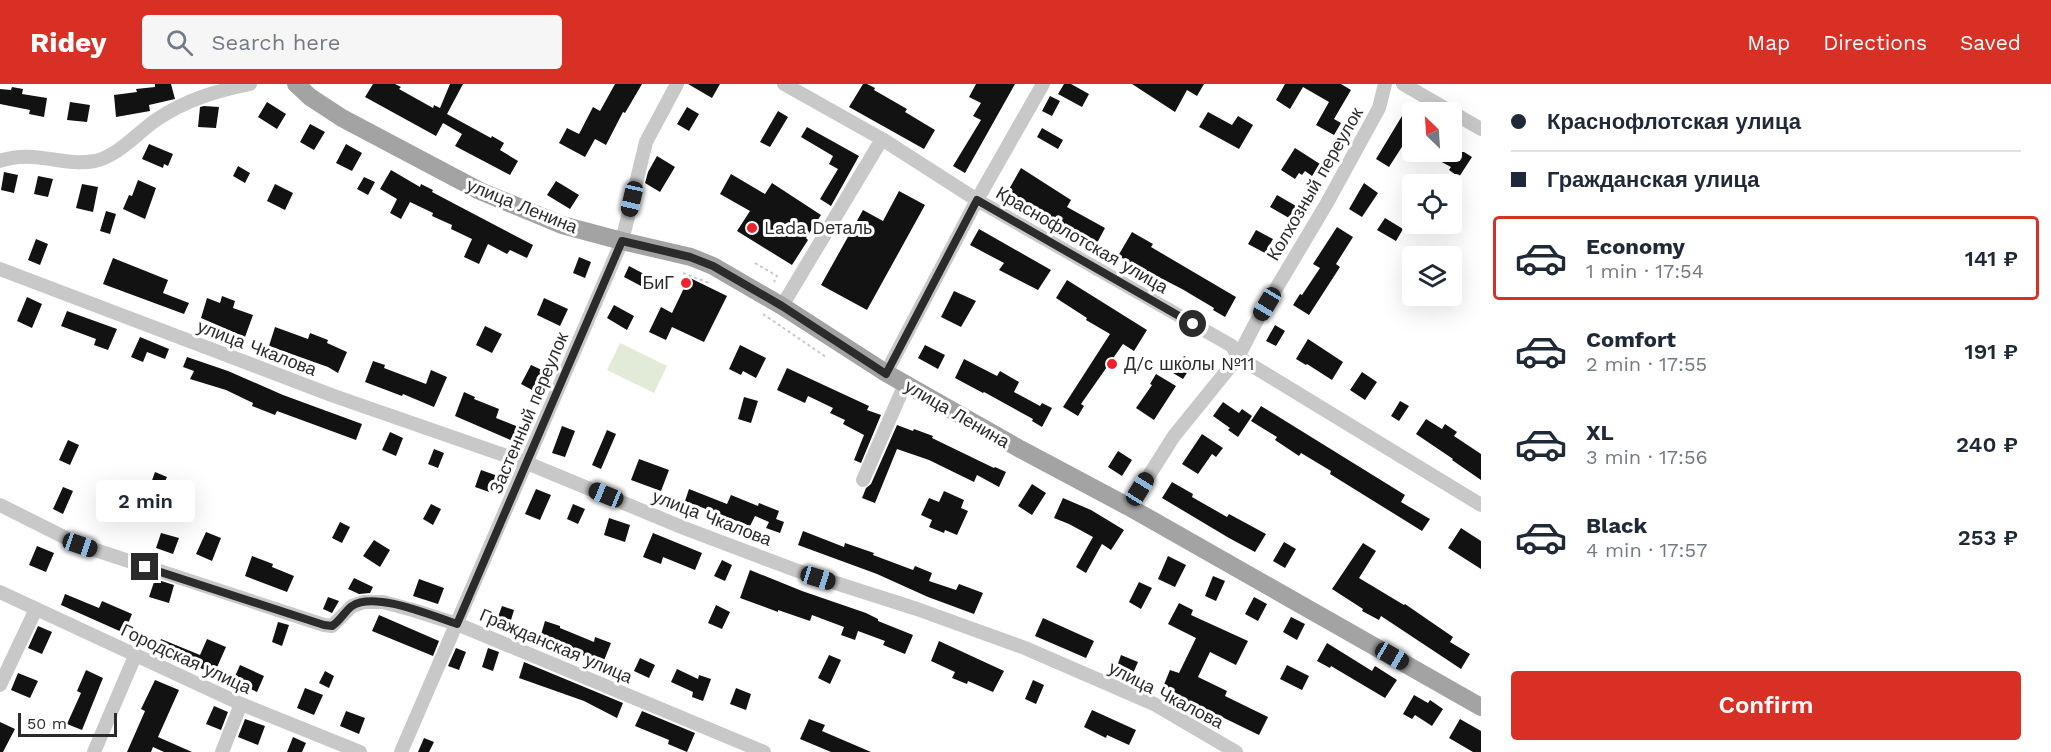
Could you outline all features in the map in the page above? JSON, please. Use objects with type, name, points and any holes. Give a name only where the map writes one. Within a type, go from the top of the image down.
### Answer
[{"type":"main road","name":"улица Ленина","points":[[296,84],[310,98],[342,118],[480,191],[561,225],[690,257],[734,277],[886,374],[1129,507],[1481,707]]},
{"type":"street","points":[[0,161],[14,156],[94,161],[108,156],[157,119],[194,99],[250,84]]},
{"type":"street","name":"Застенный переулок","points":[[401,752],[622,241],[646,142],[677,84]]},
{"type":"street","name":"Краснофлотская улица","points":[[784,84],[882,139],[977,200],[1232,346],[1238,357],[1481,506]]},
{"type":"street","points":[[886,374],[977,200],[1043,84]]},
{"type":"street","name":"Колхозный переулок","points":[[1129,507],[1174,436],[1238,357],[1379,108],[1385,84]]},
{"type":"street","points":[[1403,84],[1481,129]]},
{"type":"street","points":[[782,306],[882,139]]},
{"type":"street","name":"улица Чкалова","points":[[0,269],[334,396],[527,463],[684,528],[798,571],[917,609],[1025,648],[1154,704],[1236,752]]},
{"type":"street","points":[[863,480],[905,384]]},
{"type":"street","name":"Гражданская улица","points":[[0,505],[80,545],[324,625],[332,626],[352,606],[364,602],[382,602],[457,624],[764,752]]},
{"type":"street","name":"Городская улица","points":[[0,592],[241,704],[360,752]]},
{"type":"street","points":[[0,685],[36,609]]},
{"type":"street","points":[[94,752],[135,656]]},
{"type":"street","points":[[222,752],[241,704]]},
{"type":"path","points":[[681,272],[712,284]]},
{"type":"path","points":[[756,310],[826,357]]},
{"type":"green space","points":[[620,343],[667,366],[654,393],[607,370]]},
{"type":"building","points":[[155,84],[171,84],[175,99],[149,105],[150,111],[116,117],[114,95],[137,92],[136,89],[155,87]]},
{"type":"building","points":[[373,84],[395,84],[401,87],[399,89],[433,108],[434,105],[440,108],[450,84],[463,84],[447,114],[504,143],[500,150],[518,161],[510,175],[455,146],[462,134],[443,123],[436,136],[365,97]]},
{"type":"building","points":[[615,84],[642,84],[625,113],[623,112],[606,145],[595,139],[585,157],[559,143],[567,128],[579,134],[593,107],[600,111]]},
{"type":"building","points":[[688,84],[720,84],[712,98]]},
{"type":"building","points":[[863,84],[875,88],[874,90],[907,109],[905,112],[935,130],[924,149],[849,107]]},
{"type":"building","points":[[976,84],[1015,84],[965,173],[953,166],[981,120],[973,116],[981,103],[969,97]]},
{"type":"building","points":[[1064,84],[1071,84],[1089,94],[1082,107],[1058,94]]},
{"type":"building","points":[[1132,84],[1204,84],[1197,96],[1187,90],[1175,112]]},
{"type":"building","points":[[1285,84],[1341,84],[1351,90],[1334,119],[1341,123],[1334,135],[1316,125],[1329,102],[1303,87],[1290,109],[1276,100]]},
{"type":"building","points":[[12,87],[23,89],[22,94],[47,98],[44,117],[29,114],[30,110],[0,104],[0,89],[11,90]]},
{"type":"building","points":[[1050,96],[1060,101],[1052,116],[1042,111]]},
{"type":"building","points":[[70,102],[90,105],[87,122],[67,120]]},
{"type":"building","points":[[267,102],[286,114],[277,129],[258,117]]},
{"type":"building","points":[[200,107],[219,107],[216,128],[198,127]]},
{"type":"building","points":[[687,107],[699,114],[689,131],[677,124]]},
{"type":"building","points":[[778,111],[788,117],[770,147],[760,142]]},
{"type":"building","points":[[1208,112],[1232,125],[1238,116],[1253,125],[1239,149],[1199,127]]},
{"type":"building","points":[[1402,116],[1402,147],[1389,167],[1376,159]]},
{"type":"building","points":[[310,124],[325,132],[314,150],[300,142]]},
{"type":"building","points":[[807,127],[859,156],[831,206],[820,199],[838,169],[829,164],[833,156],[801,137]]},
{"type":"building","points":[[1042,128],[1063,140],[1058,149],[1037,137]]},
{"type":"building","points":[[149,144],[173,154],[168,166],[164,164],[163,168],[142,159]]},
{"type":"building","points":[[346,144],[362,153],[352,171],[336,163]]},
{"type":"building","points":[[1295,148],[1320,164],[1312,176],[1305,171],[1302,175],[1299,173],[1295,179],[1281,170]]},
{"type":"building","points":[[1462,152],[1472,157],[1461,174],[1455,174],[1449,170],[1451,167],[1442,162],[1462,162]]},
{"type":"building","points":[[657,156],[675,167],[660,192],[645,183]]},
{"type":"building","points":[[238,166],[250,173],[245,183],[233,176]]},
{"type":"building","points":[[1021,168],[1071,200],[1067,207],[1105,228],[1097,243],[1073,229],[1072,231],[1008,191]]},
{"type":"building","points":[[391,170],[420,187],[421,184],[433,190],[432,192],[533,245],[527,258],[510,250],[507,254],[488,244],[479,264],[464,257],[472,239],[451,229],[452,225],[432,216],[433,213],[410,202],[401,219],[390,213],[397,199],[380,189]]},
{"type":"building","points":[[4,172],[18,175],[14,193],[1,190]]},
{"type":"building","points":[[731,174],[765,194],[772,183],[821,215],[792,265],[737,231],[750,211],[720,194]]},
{"type":"building","points":[[38,176],[53,179],[48,197],[34,194]]},
{"type":"building","points":[[364,177],[375,182],[368,195],[357,189]]},
{"type":"building","points":[[138,180],[156,188],[145,219],[123,209],[129,195],[132,196]]},
{"type":"building","points":[[556,181],[579,195],[570,209],[547,195]]},
{"type":"building","points":[[1364,183],[1378,193],[1362,217],[1349,209]]},
{"type":"building","points":[[82,184],[98,187],[93,212],[76,208]]},
{"type":"building","points":[[275,184],[293,193],[285,210],[267,201]]},
{"type":"building","points":[[899,191],[925,205],[867,310],[821,285],[863,210],[883,221]]},
{"type":"building","points":[[1277,195],[1296,206],[1289,218],[1270,207]]},
{"type":"building","points":[[106,211],[116,214],[110,234],[100,231]]},
{"type":"building","points":[[1385,218],[1402,228],[1396,241],[1377,230]]},
{"type":"building","points":[[1337,227],[1353,237],[1336,264],[1340,267],[1309,315],[1293,305],[1320,268],[1313,264]]},
{"type":"building","points":[[979,229],[1051,270],[1038,290],[999,270],[1004,263],[970,245]]},
{"type":"building","points":[[1256,230],[1273,239],[1265,253],[1248,244]]},
{"type":"building","points":[[1132,232],[1153,244],[1151,247],[1236,297],[1225,317],[1182,289],[1118,256]]},
{"type":"building","points":[[36,239],[48,244],[40,265],[28,260]]},
{"type":"building","points":[[579,257],[591,262],[585,278],[573,273]]},
{"type":"building","points":[[113,258],[168,280],[163,293],[189,303],[184,314],[103,284]]},
{"type":"building","points":[[629,266],[646,275],[641,286],[624,277]]},
{"type":"building","points":[[686,276],[727,296],[704,342],[672,327],[666,340],[649,332],[661,307],[672,313],[684,288],[681,287]]},
{"type":"building","points":[[1067,280],[1147,330],[1134,351],[1123,344],[1081,404],[1084,406],[1078,416],[1063,407],[1110,334],[1056,298]]},
{"type":"building","points":[[954,291],[976,301],[961,327],[941,317]]},
{"type":"building","points":[[222,296],[235,301],[233,308],[253,315],[245,337],[201,318],[207,298],[220,303]]},
{"type":"building","points":[[27,297],[42,304],[32,328],[17,321]]},
{"type":"building","points":[[544,298],[568,309],[560,326],[537,315]]},
{"type":"building","points":[[614,305],[634,316],[627,330],[607,318]]},
{"type":"building","points":[[67,311],[117,329],[108,350],[94,345],[96,339],[61,326]]},
{"type":"building","points":[[1275,325],[1285,331],[1276,346],[1266,341]]},
{"type":"building","points":[[485,326],[502,334],[492,353],[476,345]]},
{"type":"building","points":[[275,327],[308,339],[310,333],[328,340],[327,343],[347,352],[338,373],[328,367],[269,346]]},
{"type":"building","points":[[140,337],[169,349],[165,359],[147,352],[143,362],[131,357]]},
{"type":"building","points":[[1308,339],[1343,362],[1332,380],[1296,359]]},
{"type":"building","points":[[740,345],[766,358],[756,378],[743,371],[741,375],[729,369]]},
{"type":"building","points":[[925,345],[945,355],[938,369],[918,358]]},
{"type":"building","points":[[1184,356],[1194,362],[1183,379],[1173,373]]},
{"type":"building","points":[[187,357],[362,424],[356,440],[277,411],[275,415],[252,406],[253,403],[226,390],[190,379],[194,371],[183,367]]},
{"type":"building","points":[[964,359],[997,376],[1000,371],[1019,382],[1014,392],[1040,406],[1042,403],[1052,408],[1042,427],[1032,421],[1033,419],[955,378]]},
{"type":"building","points":[[373,361],[385,365],[384,368],[426,384],[431,370],[447,377],[434,407],[365,382]]},
{"type":"building","points":[[531,365],[544,371],[534,391],[521,384]]},
{"type":"building","points":[[787,368],[869,406],[867,410],[881,415],[861,463],[854,460],[864,435],[843,424],[845,420],[830,413],[833,408],[808,396],[805,403],[777,390]]},
{"type":"building","points":[[1362,372],[1377,382],[1365,400],[1350,390]]},
{"type":"building","points":[[1156,374],[1176,386],[1154,420],[1136,408],[1152,385],[1150,384]]},
{"type":"building","points":[[464,392],[475,397],[474,399],[499,409],[496,418],[521,428],[515,442],[455,416]]},
{"type":"building","points":[[744,397],[758,401],[751,423],[738,419]]},
{"type":"building","points":[[1400,401],[1409,406],[1399,421],[1391,416]]},
{"type":"building","points":[[1223,402],[1239,413],[1242,409],[1252,416],[1238,437],[1213,416]]},
{"type":"building","points":[[1261,406],[1405,495],[1401,502],[1430,519],[1422,531],[1330,474],[1331,471],[1301,453],[1299,456],[1275,440],[1277,437],[1251,421]]},
{"type":"building","points":[[1426,419],[1442,429],[1445,424],[1457,432],[1454,436],[1481,454],[1481,480],[1416,434]]},
{"type":"building","points":[[897,425],[933,436],[932,438],[1006,472],[999,487],[977,475],[974,482],[929,460],[897,449],[875,503],[862,498],[866,488],[871,484]]},
{"type":"building","points":[[562,426],[575,431],[565,457],[552,453]]},
{"type":"building","points":[[607,430],[616,434],[601,469],[592,465]]},
{"type":"building","points":[[390,432],[403,438],[396,456],[382,450]]},
{"type":"building","points":[[1202,434],[1223,448],[1216,457],[1212,454],[1198,474],[1182,464]]},
{"type":"building","points":[[68,440],[79,445],[70,465],[59,460]]},
{"type":"building","points":[[434,449],[444,453],[438,468],[428,464]]},
{"type":"building","points":[[1118,451],[1132,460],[1122,476],[1108,467]]},
{"type":"building","points":[[639,459],[669,470],[661,491],[631,480]]},
{"type":"building","points":[[481,470],[498,476],[492,493],[475,487]]},
{"type":"building","points":[[155,472],[167,477],[161,490],[150,486]]},
{"type":"building","points":[[1172,482],[1193,494],[1192,497],[1227,517],[1229,514],[1266,534],[1255,552],[1162,498]]},
{"type":"building","points":[[1032,484],[1046,493],[1032,515],[1018,506]]},
{"type":"building","points":[[63,487],[73,491],[63,514],[53,509]]},
{"type":"building","points":[[536,489],[551,495],[540,520],[525,514]]},
{"type":"building","points":[[689,489],[727,504],[731,495],[758,506],[759,503],[779,511],[776,519],[784,522],[780,533],[766,528],[769,522],[755,516],[750,526],[685,501]]},
{"type":"building","points":[[944,491],[964,500],[961,508],[968,511],[957,535],[929,527],[932,520],[921,515],[929,498],[939,502]]},
{"type":"building","points":[[1063,498],[1091,510],[1124,530],[1111,550],[1102,544],[1086,573],[1076,567],[1093,537],[1054,518]]},
{"type":"building","points":[[431,504],[441,509],[433,525],[423,519]]},
{"type":"building","points":[[573,504],[585,509],[578,524],[567,519]]},
{"type":"building","points":[[609,518],[630,525],[625,542],[604,535]]},
{"type":"building","points":[[340,522],[350,527],[342,543],[332,538]]},
{"type":"building","points":[[1461,528],[1481,541],[1481,569],[1448,548]]},
{"type":"building","points":[[803,531],[844,547],[845,543],[874,553],[873,555],[913,570],[915,566],[932,573],[929,581],[956,590],[959,584],[983,593],[974,614],[928,597],[877,574],[798,545]]},
{"type":"building","points":[[206,532],[221,538],[212,561],[196,554]]},
{"type":"building","points":[[161,533],[179,538],[173,554],[156,548]]},
{"type":"building","points":[[653,533],[702,553],[695,570],[663,557],[661,564],[643,557]]},
{"type":"building","points":[[374,540],[390,550],[380,567],[363,556]]},
{"type":"building","points":[[1284,542],[1296,549],[1285,568],[1273,561]]},
{"type":"building","points":[[1363,543],[1376,551],[1359,578],[1405,604],[1453,637],[1450,642],[1470,654],[1461,669],[1381,616],[1379,620],[1362,611],[1363,609],[1332,589]]},
{"type":"building","points":[[37,546],[54,553],[46,572],[29,565]]},
{"type":"building","points":[[252,556],[273,564],[272,567],[294,576],[287,592],[245,576]]},
{"type":"building","points":[[1168,556],[1186,565],[1175,587],[1158,579]]},
{"type":"building","points":[[722,560],[732,565],[725,581],[714,576]]},
{"type":"building","points":[[750,570],[866,613],[878,621],[913,635],[905,654],[883,645],[885,641],[858,631],[855,640],[841,635],[844,627],[812,615],[810,621],[740,598]]},
{"type":"building","points":[[1213,576],[1225,581],[1216,601],[1205,596]]},
{"type":"building","points":[[354,578],[373,587],[370,593],[359,594],[348,589]]},
{"type":"building","points":[[155,579],[174,585],[169,603],[149,597]]},
{"type":"building","points":[[419,579],[444,588],[438,604],[413,596]]},
{"type":"building","points":[[1139,582],[1152,588],[1141,609],[1129,602]]},
{"type":"building","points":[[65,594],[99,608],[102,601],[132,614],[124,633],[61,605]]},
{"type":"building","points":[[328,597],[339,601],[332,613],[323,609]]},
{"type":"building","points":[[1254,597],[1267,604],[1258,621],[1245,614]]},
{"type":"building","points":[[1179,603],[1193,610],[1191,615],[1248,641],[1236,665],[1210,652],[1198,677],[1227,691],[1225,696],[1268,717],[1259,735],[1189,701],[1188,703],[1161,692],[1170,670],[1179,673],[1196,638],[1168,624]]},
{"type":"building","points":[[716,605],[730,612],[722,629],[708,623]]},
{"type":"building","points":[[502,606],[514,610],[508,630],[495,625]]},
{"type":"building","points":[[379,615],[439,641],[433,656],[372,631]]},
{"type":"building","points":[[1291,617],[1305,624],[1297,640],[1283,632]]},
{"type":"building","points":[[1043,618],[1094,641],[1086,658],[1035,636]]},
{"type":"building","points":[[545,621],[594,642],[595,637],[611,643],[603,663],[540,638]]},
{"type":"building","points":[[278,622],[289,625],[282,646],[272,642]]},
{"type":"building","points":[[38,626],[52,632],[42,654],[28,648]]},
{"type":"building","points":[[161,639],[200,655],[207,639],[226,647],[214,674],[157,649]]},
{"type":"building","points":[[939,641],[1004,671],[993,692],[968,681],[967,684],[952,678],[955,672],[931,661]]},
{"type":"building","points":[[1327,643],[1372,671],[1375,666],[1397,680],[1385,698],[1331,666],[1330,668],[1317,661]]},
{"type":"building","points":[[456,648],[466,652],[459,670],[448,666]]},
{"type":"building","points":[[488,648],[499,652],[493,671],[482,667]]},
{"type":"building","points":[[829,655],[841,660],[830,684],[818,678]]},
{"type":"building","points":[[1121,655],[1138,662],[1131,678],[1115,672]]},
{"type":"building","points":[[640,658],[655,665],[649,678],[634,671]]},
{"type":"building","points":[[524,662],[623,703],[617,718],[584,701],[519,678]]},
{"type":"building","points":[[240,665],[264,676],[257,692],[233,681]]},
{"type":"building","points":[[1287,665],[1309,676],[1302,690],[1280,679]]},
{"type":"building","points":[[677,669],[698,679],[699,675],[711,679],[703,701],[692,697],[693,692],[671,682]]},
{"type":"building","points":[[86,670],[103,678],[82,730],[67,724],[81,693],[77,691]]},
{"type":"building","points":[[325,671],[334,676],[329,688],[319,683]]},
{"type":"building","points":[[18,673],[38,681],[30,698],[11,690]]},
{"type":"building","points":[[155,680],[179,690],[158,737],[192,752],[164,752],[153,747],[151,752],[127,752],[145,711],[141,709]]},
{"type":"building","points":[[1033,680],[1044,685],[1036,704],[1025,699]]},
{"type":"building","points":[[305,688],[323,695],[314,715],[297,708]]},
{"type":"building","points":[[736,688],[751,694],[746,710],[730,704]]},
{"type":"building","points":[[1414,695],[1428,703],[1430,700],[1443,709],[1432,726],[1415,715],[1412,719],[1403,714]]},
{"type":"building","points":[[214,706],[228,712],[221,730],[206,724]]},
{"type":"building","points":[[1092,710],[1136,730],[1129,745],[1107,735],[1106,738],[1084,727]]},
{"type":"building","points":[[346,711],[365,718],[359,734],[340,726]]},
{"type":"building","points":[[642,711],[695,733],[687,752],[668,744],[669,740],[635,726]]},
{"type":"building","points":[[245,719],[265,726],[258,745],[238,737]]},
{"type":"building","points":[[809,719],[825,725],[822,731],[871,752],[831,752],[800,739]]},
{"type":"building","points":[[1460,719],[1481,731],[1481,752],[1473,752],[1449,738]]},
{"type":"building","points":[[0,722],[15,729],[3,752],[0,752]]},
{"type":"building","points":[[293,737],[306,743],[302,752],[287,752]]},
{"type":"building","points":[[424,738],[434,742],[429,752],[418,752]]},
{"type":"place","name":"Lada Dеталь","points":[[752,228]]},
{"type":"place","name":"БиГ","points":[[686,283]]},
{"type":"place","name":"Д/с школы №11","points":[[1112,364]]},
{"type":"route","points":[[145,567],[324,625],[332,626],[352,606],[364,602],[382,602],[457,624],[622,241],[666,250],[713,266],[782,306],[886,374],[977,200],[1193,324]]}]
